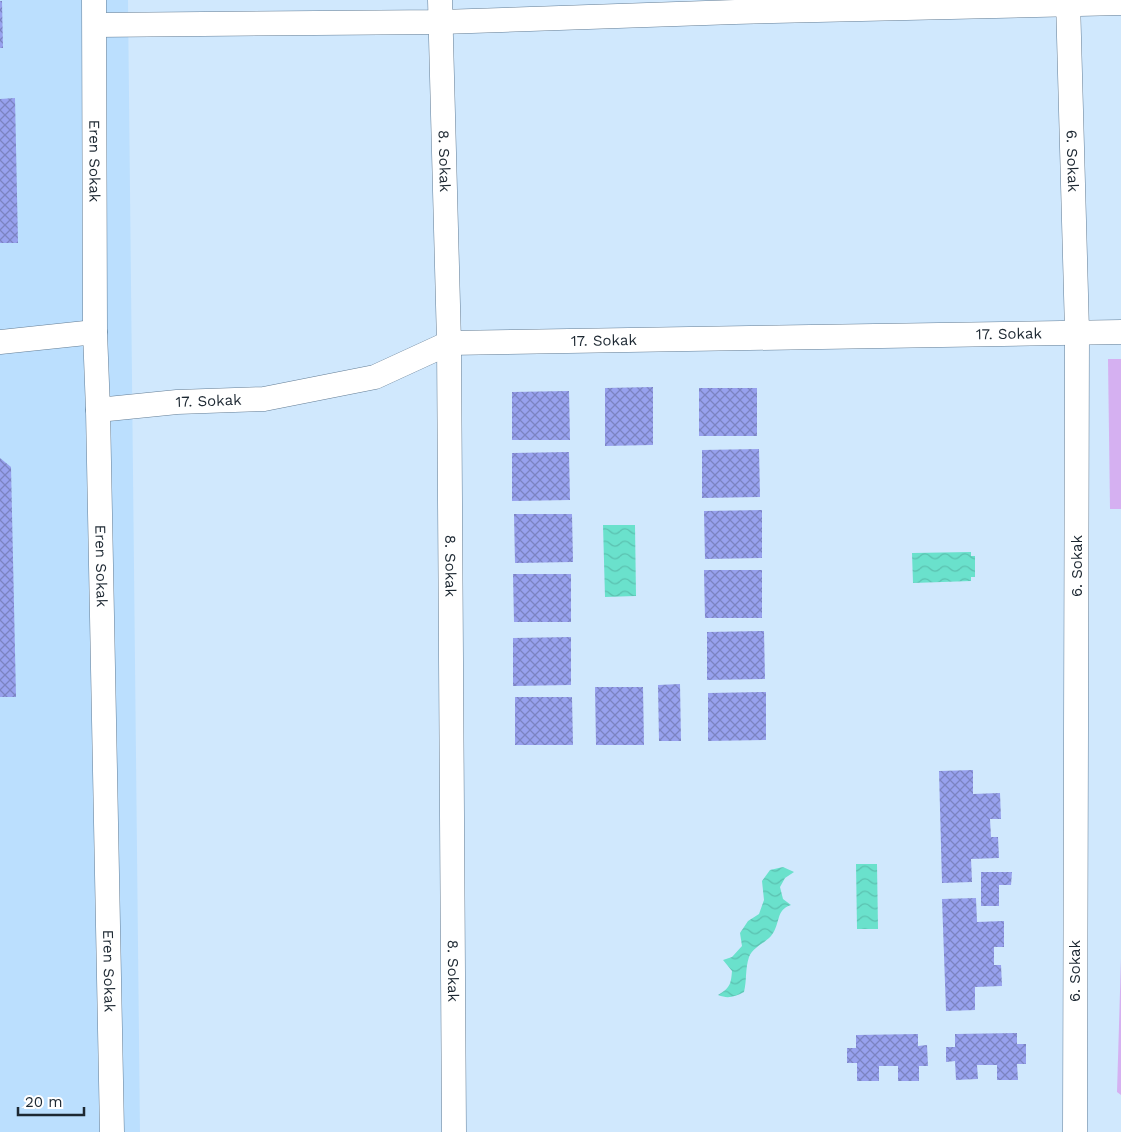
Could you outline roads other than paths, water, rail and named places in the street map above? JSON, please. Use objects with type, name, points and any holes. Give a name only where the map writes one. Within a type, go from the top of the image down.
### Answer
[{"type":"street","name":"Eren Sokak","points":[[94,0],[95,332],[112,1132]]},
{"type":"street","points":[[95,25],[440,11],[1068,2],[1121,3]]},
{"type":"street","name":"6. Sokak","points":[[1068,2],[1077,331],[1075,1132]]},
{"type":"street","name":"8. Sokak","points":[[440,11],[449,343],[454,1132]]},
{"type":"street","name":"17. Sokak","points":[[98,410],[177,402],[264,399],[375,377],[449,343],[1077,331],[1121,332]]},
{"type":"street","points":[[0,342],[95,332]]},
{"type":"water","points":[[603,525],[635,525],[636,596],[605,597]]},
{"type":"water","points":[[971,552],[971,556],[975,556],[975,577],[971,577],[971,581],[913,583],[912,553]]},
{"type":"water","points":[[856,864],[877,864],[878,929],[857,929]]},
{"type":"water","points":[[783,867],[794,872],[785,878],[780,887],[783,899],[791,905],[786,907],[780,914],[771,936],[756,948],[749,957],[744,992],[731,997],[718,995],[727,988],[731,979],[732,971],[723,960],[732,957],[742,946],[740,933],[748,921],[759,914],[764,900],[762,881],[770,870]]}]
